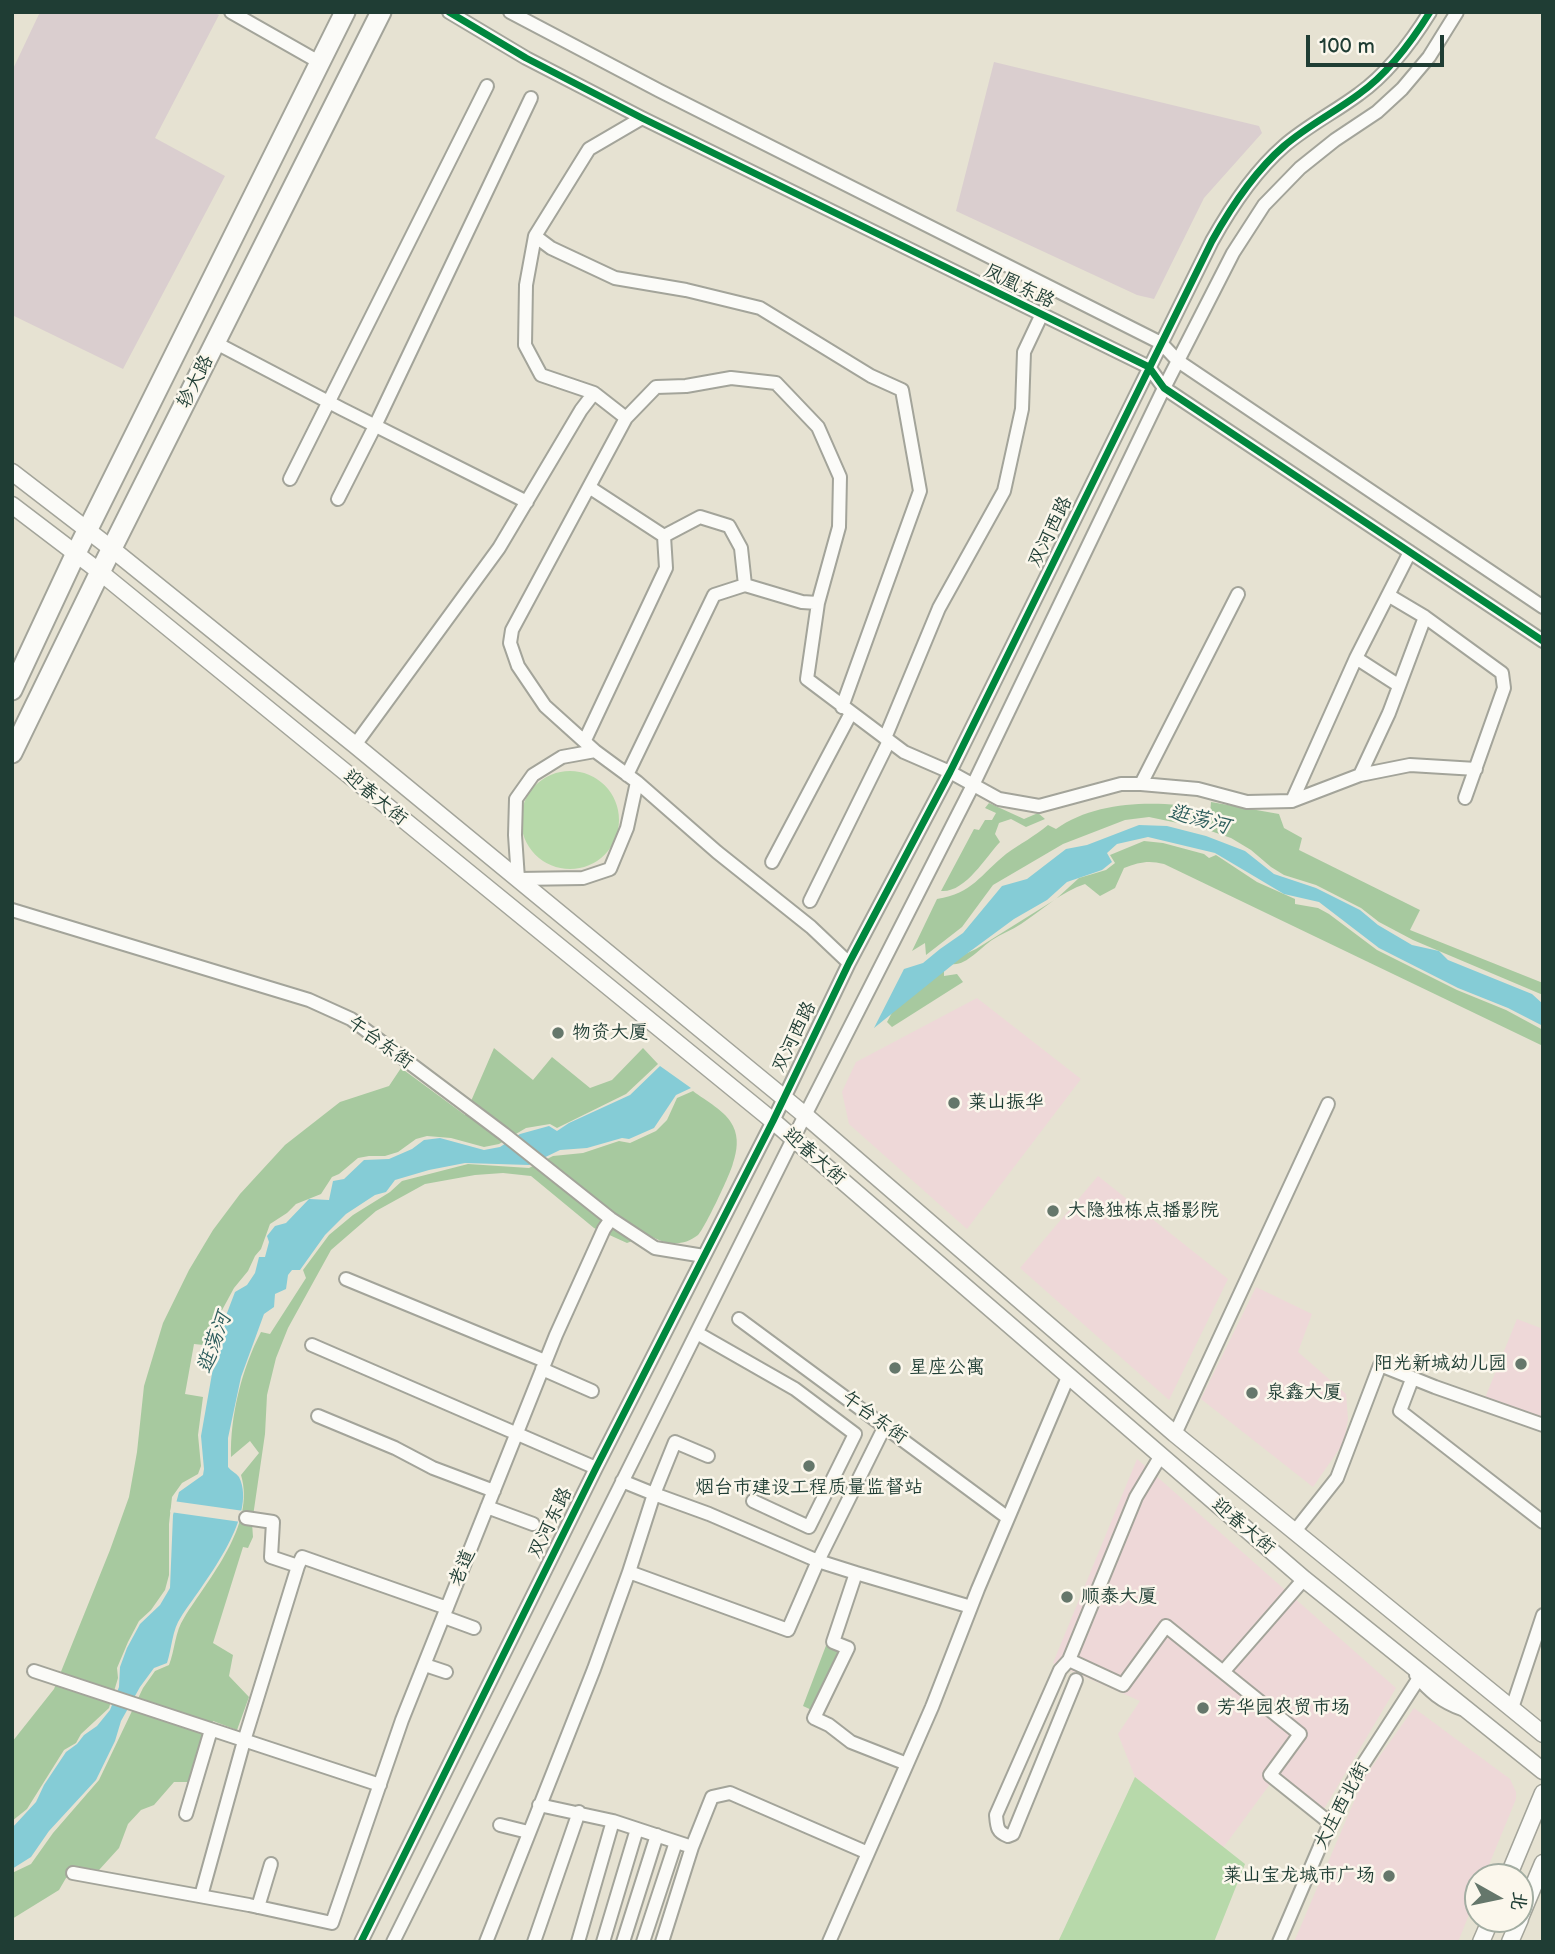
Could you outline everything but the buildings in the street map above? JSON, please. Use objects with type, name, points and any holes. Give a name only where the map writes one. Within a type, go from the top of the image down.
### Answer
[{"type":"highway","name":"轸大路","points":[[12,690],[76,553],[345,12]]},
{"type":"highway","name":"轸大路","points":[[12,753],[381,12]]},
{"type":"highway","points":[[320,60],[333,51],[345,52],[350,56],[352,71]]},
{"type":"main road","name":"迎春大街","points":[[12,472],[355,745],[806,1116],[1175,1434],[1543,1734]]},
{"type":"main road","name":"迎春大街","points":[[12,505],[100,572],[773,1121],[1304,1579],[1543,1771]]},
{"type":"main road","points":[[1514,1863],[1543,1793]]},
{"type":"main road","points":[[1534,1885],[1543,1863]]},
{"type":"street","points":[[231,12],[320,60]]},
{"type":"street","name":"凤凰东路","points":[[449,12],[526,58],[642,118],[1149,367],[1164,388],[1543,640]]},
{"type":"street","name":"凤凰东路","points":[[510,12],[660,91],[1161,343],[1178,361],[1543,607]]},
{"type":"street","name":"双河西路","points":[[773,1121],[782,1097],[849,962],[950,772],[1227,214],[1252,180],[1283,147],[1369,86],[1392,62],[1430,12]]},
{"type":"street","name":"双河西路","points":[[793,1139],[973,785],[1164,388],[1233,253],[1264,205],[1300,169],[1335,140],[1377,112],[1402,89],[1429,57],[1457,12]]},
{"type":"street","points":[[290,479],[487,86]]},
{"type":"street","points":[[338,499],[531,98]]},
{"type":"street","points":[[626,418],[594,393],[541,375],[525,345],[526,285],[535,236],[589,149],[642,118]]},
{"type":"street","points":[[535,236],[551,248],[615,278],[685,290],[760,308],[871,376],[902,390],[920,491],[847,710],[772,862]]},
{"type":"street","points":[[810,901],[887,740],[939,608],[1004,491],[1022,409],[1024,352],[1041,316]]},
{"type":"street","points":[[216,343],[527,502]]},
{"type":"street","points":[[849,962],[811,927],[595,751],[545,706],[518,666],[510,643],[512,630],[626,418],[656,387],[686,386],[731,378],[776,383],[818,426],[840,477],[839,527],[818,603],[807,679],[904,752],[950,772],[999,799],[1039,806],[1121,784],[1141,784],[1198,789],[1247,802],[1292,801],[1360,775],[1410,765],[1476,769]]},
{"type":"street","points":[[355,745],[499,548],[581,410],[594,393]]},
{"type":"street","points":[[589,486],[664,536]]},
{"type":"street","points":[[664,536],[700,517],[729,526],[741,548],[745,584]]},
{"type":"street","points":[[585,740],[666,568],[664,536]]},
{"type":"street","points":[[1292,801],[1356,658],[1410,552]]},
{"type":"street","points":[[595,751],[562,757],[533,775],[516,799],[518,879],[583,878],[610,869],[627,828],[632,779],[714,595],[745,584],[802,602],[818,603]]},
{"type":"street","points":[[1141,784],[1238,594]]},
{"type":"street","points":[[1388,595],[1425,617],[1502,673],[1504,688],[1465,798]]},
{"type":"street","points":[[1360,775],[1389,713],[1425,617]]},
{"type":"street","points":[[1356,658],[1398,685]]},
{"type":"street","name":"午台东街","points":[[12,910],[309,1000],[351,1019],[611,1219],[655,1248],[704,1255]]},
{"type":"street","points":[[1175,1434],[1328,1104]]},
{"type":"street","name":"双河东路","points":[[361,1942],[596,1468],[773,1121]]},
{"type":"street","points":[[393,1942],[793,1139]]},
{"type":"street","name":"老道","points":[[258,1907],[332,1923],[380,1785],[445,1613],[544,1365],[604,1229],[611,1219]]},
{"type":"street","points":[[346,1279],[544,1365],[592,1391]]},
{"type":"street","name":"午台东街","points":[[739,1319],[1008,1518]]},
{"type":"street","points":[[697,1334],[795,1389],[855,1434],[809,1527],[753,1501]]},
{"type":"street","points":[[312,1345],[596,1468]]},
{"type":"street","points":[[1295,1531],[1337,1478],[1380,1365],[1543,1425]]},
{"type":"street","points":[[830,1942],[932,1707],[1068,1377]]},
{"type":"street","points":[[1411,1382],[1400,1411],[1543,1522]]},
{"type":"street","points":[[318,1416],[395,1448],[433,1468],[494,1491]]},
{"type":"street","points":[[629,1572],[788,1630],[818,1561],[881,1434]]},
{"type":"street","points":[[486,1942],[594,1669],[654,1494],[675,1442],[708,1456]]},
{"type":"street","points":[[1076,1680],[1013,1834],[1001,1834],[996,1815],[1060,1670],[1069,1660],[1136,1497],[1160,1457]]},
{"type":"street","points":[[622,1481],[709,1514],[818,1561],[971,1607]]},
{"type":"street","points":[[488,1507],[533,1524]]},
{"type":"street","points":[[246,1518],[273,1522],[271,1558],[298,1566]]},
{"type":"street","points":[[201,1896],[244,1741],[302,1557],[445,1613],[474,1628]]},
{"type":"street","points":[[856,1573],[833,1642],[848,1648],[814,1718],[829,1725],[850,1742],[907,1765]]},
{"type":"street","points":[[1223,1672],[1304,1579]]},
{"type":"street","points":[[1512,1708],[1543,1615]]},
{"type":"street","points":[[1069,1660],[1123,1685],[1166,1626],[1300,1734],[1270,1775],[1331,1823]]},
{"type":"street","points":[[1405,1661],[1428,1690],[1446,1703],[1472,1713]]},
{"type":"street","points":[[425,1665],[446,1672]]},
{"type":"street","points":[[34,1671],[380,1785]]},
{"type":"street","name":"大庄西北街","points":[[1279,1942],[1331,1823],[1360,1769],[1419,1678]]},
{"type":"street","points":[[186,1814],[211,1730]]},
{"type":"street","points":[[662,1942],[692,1847],[712,1797],[730,1793],[869,1853]]},
{"type":"street","points":[[539,1805],[613,1821],[692,1847]]},
{"type":"street","points":[[534,1942],[579,1812]]},
{"type":"street","points":[[578,1942],[613,1821]]},
{"type":"street","points":[[500,1825],[528,1832]]},
{"type":"street","points":[[603,1942],[637,1829]]},
{"type":"street","points":[[623,1942],[657,1835]]},
{"type":"street","points":[[643,1942],[676,1842]]},
{"type":"street","points":[[73,1873],[258,1907],[271,1864]]},
{"type":"shaded area","points":[[40,12],[213,12],[219,15],[155,138],[225,176],[123,369],[12,315],[12,71]]},
{"type":"shaded area","points":[[994,62],[1259,126],[1262,133],[1204,198],[1154,299],[1137,295],[956,211]]},
{"type":"shaded area","name":"莱山振华","points":[[977,998],[1081,1079],[967,1229],[849,1124],[842,1092],[856,1062]]},
{"type":"shaded area","points":[[1098,1176],[1228,1279],[1169,1400],[1020,1268]]},
{"type":"shaded area","points":[[1256,1287],[1312,1314],[1298,1352],[1346,1394],[1348,1419],[1344,1442],[1313,1487],[1201,1399]]},
{"type":"shaded area","name":"阳光新城幼儿园","points":[[1517,1319],[1543,1329],[1543,1421],[1485,1398]]},
{"type":"shaded area","points":[[1137,1459],[1396,1688],[1318,1819],[1270,1784],[1223,1848],[1135,1777],[1118,1734],[1140,1701],[1053,1663]]},
{"type":"shaded area","name":"莱山宝龙城市广场","points":[[1414,1708],[1510,1779],[1516,1799],[1490,1863],[1464,1863],[1464,1927],[1458,1942],[1294,1942],[1364,1778]]},
{"type":"green space","points":[[570,771],[589,775],[604,786],[615,801],[619,820],[615,839],[604,854],[589,865],[570,869],[551,865],[536,854],[525,839],[521,820],[525,801],[536,786],[551,775]]},
{"type":"green space","points":[[1211,802],[1279,814],[1284,828],[1302,838],[1299,850],[1420,910],[1410,930],[1543,983],[1543,995],[1413,940],[1379,922],[1361,908],[1316,885],[1284,875],[1231,838],[1202,828],[1149,817],[1125,820],[1063,844],[993,885],[962,927],[926,955],[925,943],[912,951],[937,899],[968,888],[1006,854],[1048,825],[1056,829],[1083,815],[1114,806],[1178,805],[1210,814]]},
{"type":"green space","points":[[989,803],[1024,819],[1038,813],[1045,819],[1026,827],[1011,819],[999,823],[995,834],[1000,842],[981,865],[966,881],[950,890],[941,891],[974,829],[979,830],[985,820],[992,820],[996,813],[985,808]]},
{"type":"green space","points":[[1144,841],[1163,843],[1204,854],[1209,858],[1216,855],[1257,882],[1295,899],[1295,904],[1318,908],[1329,914],[1377,950],[1543,1030],[1543,1046],[1164,864],[1144,862],[1124,868],[1115,888],[1100,896],[1085,884],[1056,899],[1079,878],[1106,870],[1115,863],[1110,855]]},
{"type":"green space","points":[[1055,900],[992,940],[967,960],[951,964],[944,969],[944,976],[957,974],[963,982],[892,1027],[887,1022],[895,1007],[941,965],[976,949]]},
{"type":"green space","points":[[494,1048],[533,1080],[552,1057],[590,1088],[612,1080],[643,1048],[658,1064],[626,1094],[557,1128],[550,1124],[526,1128],[499,1144],[484,1147],[451,1138],[427,1136],[416,1139],[398,1152],[358,1158],[332,1177],[321,1194],[296,1204],[270,1224],[261,1249],[221,1312],[213,1346],[194,1344],[185,1394],[203,1397],[198,1435],[201,1466],[198,1474],[182,1483],[172,1497],[169,1575],[165,1590],[151,1610],[139,1621],[128,1642],[117,1668],[118,1678],[109,1708],[81,1734],[76,1743],[64,1750],[27,1809],[12,1821],[12,1742],[54,1689],[110,1550],[129,1497],[144,1386],[163,1323],[189,1270],[213,1230],[240,1194],[285,1145],[340,1102],[389,1086],[401,1068],[465,1115]]},
{"type":"green space","points":[[693,1091],[730,1121],[737,1144],[731,1169],[717,1201],[701,1231],[692,1239],[673,1243],[648,1235],[627,1243],[594,1228],[531,1176],[503,1173],[425,1184],[376,1211],[331,1250],[288,1328],[276,1358],[267,1395],[265,1434],[252,1523],[253,1537],[248,1548],[243,1547],[213,1643],[233,1655],[229,1676],[249,1697],[237,1730],[213,1721],[192,1782],[174,1782],[154,1805],[141,1810],[128,1824],[119,1848],[99,1870],[79,1867],[66,1878],[59,1890],[12,1919],[12,1873],[31,1864],[53,1833],[99,1780],[143,1688],[155,1671],[169,1665],[181,1623],[228,1550],[242,1513],[244,1494],[241,1475],[259,1453],[250,1441],[231,1457],[235,1409],[243,1377],[261,1332],[270,1334],[306,1278],[303,1270],[329,1235],[402,1181],[468,1164],[529,1168],[553,1156],[583,1153],[619,1141],[630,1143],[656,1131],[667,1120],[677,1098]]},
{"type":"green space","points":[[827,1643],[841,1648],[816,1712],[803,1706]]},
{"type":"green space","points":[[1135,1777],[1245,1864],[1214,1942],[1058,1942]]},
{"type":"water","points":[[1139,825],[1167,826],[1206,836],[1245,851],[1274,874],[1316,888],[1360,910],[1378,925],[1412,945],[1439,951],[1448,960],[1532,994],[1543,1004],[1543,1026],[1508,1008],[1458,988],[1379,948],[1319,902],[1284,894],[1215,853],[1148,837],[1117,844],[1107,853],[1112,862],[1102,870],[1067,882],[1047,900],[1014,919],[961,958],[874,1028],[904,969],[923,963],[963,933],[1002,886],[1027,879],[1066,849],[1087,845]]},
{"type":"water","points":[[660,1066],[691,1088],[676,1095],[654,1128],[629,1139],[622,1138],[587,1148],[560,1150],[529,1165],[465,1163],[395,1180],[386,1192],[375,1195],[346,1214],[325,1235],[300,1270],[292,1270],[288,1275],[286,1289],[275,1294],[274,1307],[264,1314],[241,1377],[228,1438],[228,1467],[239,1477],[243,1493],[235,1531],[178,1622],[167,1663],[154,1668],[121,1721],[115,1741],[96,1780],[49,1831],[31,1857],[12,1869],[12,1828],[36,1802],[66,1752],[97,1726],[110,1710],[119,1687],[120,1667],[127,1648],[140,1624],[160,1605],[170,1588],[173,1515],[179,1492],[203,1475],[201,1436],[219,1334],[235,1292],[247,1285],[255,1273],[259,1257],[265,1257],[269,1242],[267,1236],[275,1226],[286,1223],[309,1199],[329,1200],[333,1181],[344,1179],[364,1160],[389,1159],[412,1149],[424,1140],[440,1138],[484,1150],[500,1147],[520,1134],[549,1126],[557,1131],[630,1095]]},
{"type":"pier","points":[[173,1501],[244,1511],[241,1522],[170,1512]]},
{"type":"cycle path","points":[[449,12],[526,58],[642,118],[1149,367],[1164,388],[1543,641]]},
{"type":"cycle path","points":[[361,1942],[596,1468],[773,1121],[849,963],[950,772],[1212,241],[1244,191],[1273,156],[1379,77],[1407,45],[1430,12]]},
{"type":"place","name":"物资大厦","points":[[558,1033]]},
{"type":"place","name":"莱山振华","points":[[954,1103]]},
{"type":"place","name":"大隐独栋点播影院","points":[[1053,1211]]},
{"type":"place","name":"阳光新城幼儿园","points":[[1521,1364]]},
{"type":"place","name":"星座公寓","points":[[895,1368]]},
{"type":"place","name":"泉鑫大厦","points":[[1252,1393]]},
{"type":"place","name":"烟台市建设工程质量监督站","points":[[809,1466]]},
{"type":"place","name":"顺泰大厦","points":[[1067,1597]]},
{"type":"place","name":"芳华园农贸市场","points":[[1203,1708]]},
{"type":"place","name":"莱山宝龙城市广场","points":[[1389,1876]]},
{"type":"water label","name":"逛荡河","points":[[1199,820]]},
{"type":"water label","name":"逛荡河","points":[[215,1343]]}]
